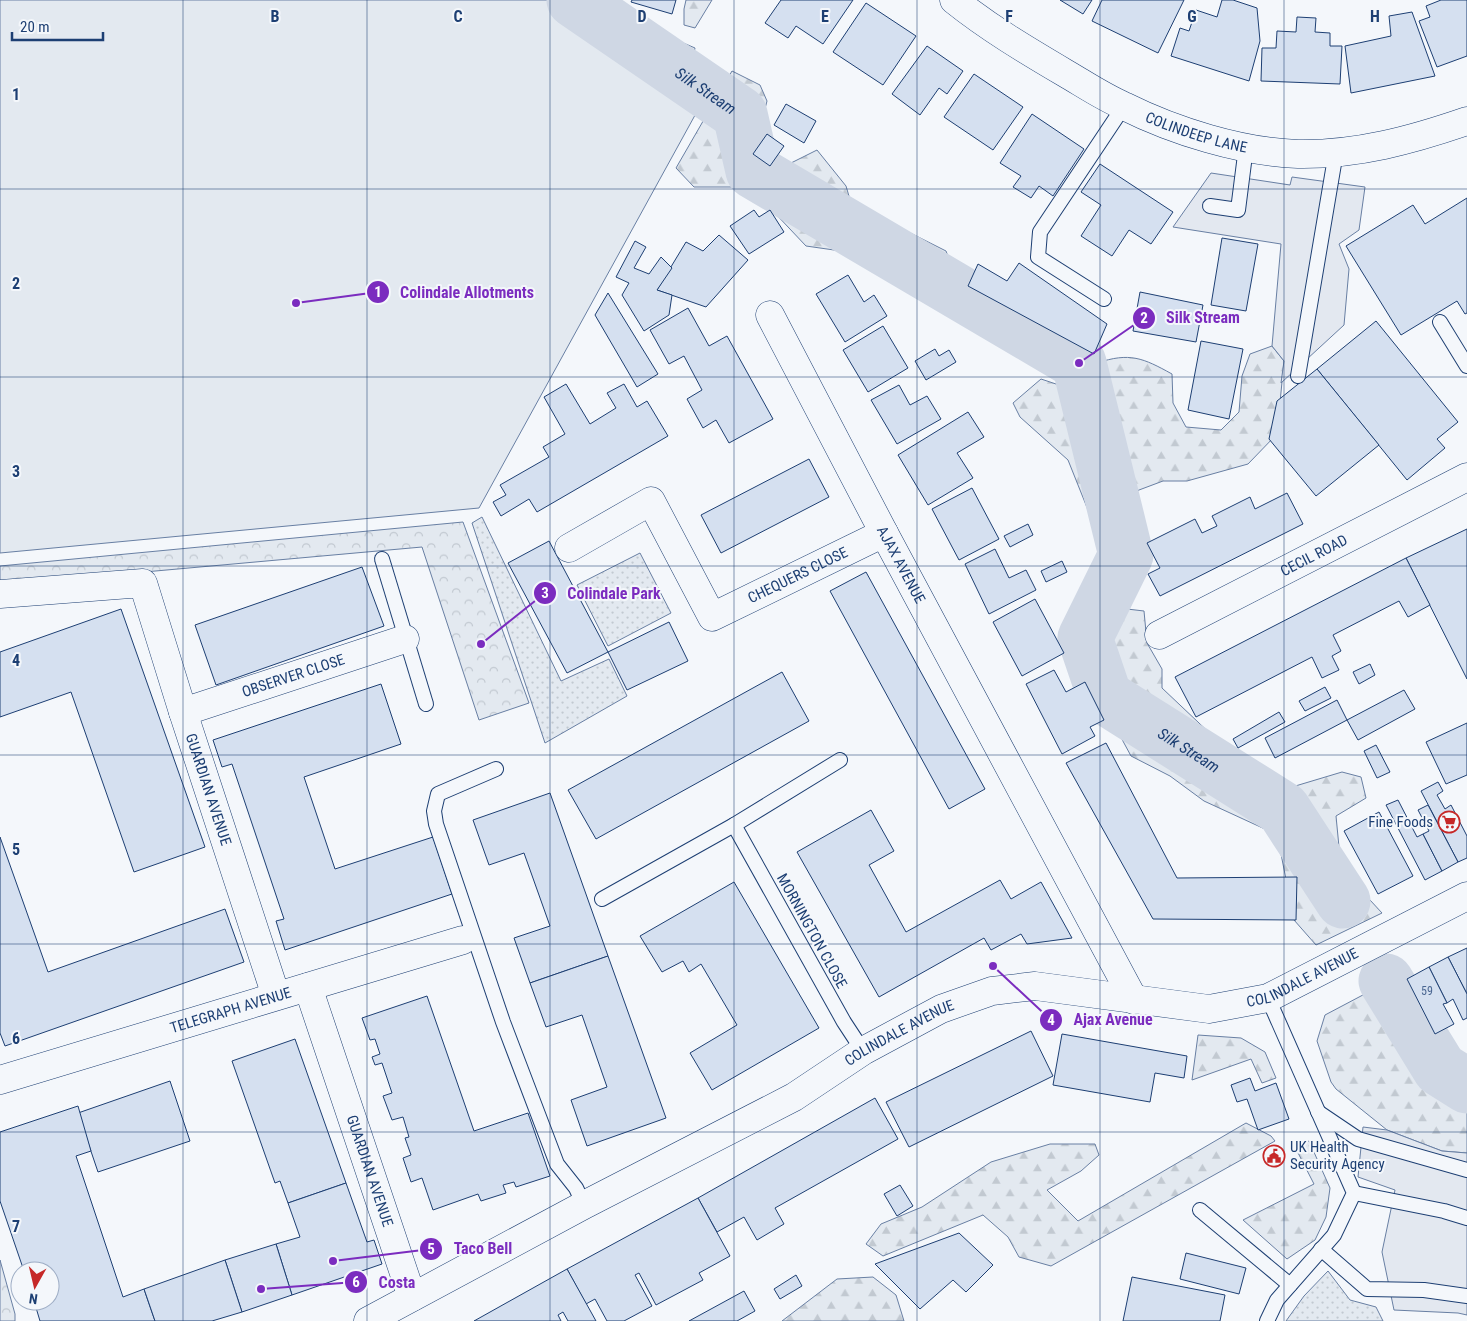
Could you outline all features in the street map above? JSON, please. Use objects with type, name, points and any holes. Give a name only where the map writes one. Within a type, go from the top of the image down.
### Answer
[{"type":"street","name":"COLINDEEP LANE","points":[[954,0],[1015,44],[1124,106],[1192,134],[1246,147],[1296,154],[1374,148],[1416,139],[1467,121]]},
{"type":"street","name":"AJAX AVENUE","points":[[770,315],[884,533],[1134,1000]]},
{"type":"street","name":"CECIL ROAD","points":[[1160,635],[1467,476]]},
{"type":"street","name":"CHEQUERS CLOSE","points":[[569,548],[651,501],[712,617],[884,533]]},
{"type":"street","name":"GUARDIAN AVENUE","points":[[0,594],[144,583],[183,712],[276,996]]},
{"type":"street","name":"OBSERVER CLOSE","points":[[183,712],[405,640]]},
{"type":"street","name":"COLINDALE AVENUE","points":[[368,1321],[460,1274],[584,1205],[794,1097],[863,1051],[942,1009],[992,991],[1035,986],[1209,1009],[1268,998],[1467,896]]},
{"type":"street","name":"TELEGRAPH AVENUE","points":[[0,1080],[463,940]]},
{"type":"street","name":"GUARDIAN AVENUE","points":[[308,987],[412,1297]]},
{"type":"lane","points":[[1104,300],[1038,257],[1040,232],[1124,106]]},
{"type":"lane","points":[[1210,206],[1238,210],[1246,147]]},
{"type":"lane","points":[[1298,376],[1336,152]]},
{"type":"lane","points":[[1440,322],[1467,366]]},
{"type":"lane","points":[[382,559],[405,640],[426,704]]},
{"type":"lane","points":[[602,899],[734,825],[840,760]]},
{"type":"lane","points":[[496,768],[438,794],[434,811],[436,824],[503,1022],[557,1164],[576,1188],[584,1205]]},
{"type":"lane","name":"MORNINGTON CLOSE","points":[[734,825],[844,1022],[863,1051]]},
{"type":"lane","points":[[1268,998],[1354,1193]]},
{"type":"lane","points":[[1317,1112],[1358,1139],[1467,1170]]},
{"type":"lane","points":[[1354,1193],[1444,1211],[1467,1218]]},
{"type":"lane","points":[[1267,1321],[1277,1300],[1334,1235],[1354,1193]]},
{"type":"lane","points":[[1200,1210],[1290,1285]]},
{"type":"lane","points":[[1321,1249],[1366,1289],[1424,1290],[1467,1296]]},
{"type":"green space","points":[[0,0],[548,0],[559,4],[705,97],[479,508],[0,553]]},
{"type":"green space","points":[[563,0],[609,0],[637,23],[695,48],[691,68],[679,76],[597,20]]},
{"type":"green space","points":[[686,0],[712,0],[695,28],[684,25]]},
{"type":"green space","points":[[732,71],[760,85],[767,101],[759,132],[760,150],[789,164],[817,150],[846,186],[851,203],[946,251],[955,275],[964,290],[1097,363],[1119,358],[1136,358],[1172,374],[1173,403],[1186,427],[1221,430],[1239,412],[1242,376],[1250,354],[1272,346],[1284,361],[1277,434],[1248,464],[1187,481],[1163,481],[1139,490],[1104,509],[1088,510],[1068,460],[1020,417],[1013,403],[1041,379],[1059,385],[1040,354],[841,251],[806,246],[772,210],[746,187],[694,187],[676,168]]},
{"type":"green space","points":[[482,517],[561,681],[609,659],[627,696],[545,743],[472,523]]},
{"type":"green space","points":[[463,522],[529,703],[479,720],[422,547],[0,585],[0,566]]},
{"type":"green space","points":[[640,553],[671,613],[608,646],[577,585]]},
{"type":"green space","points":[[1127,609],[1144,611],[1147,643],[1162,669],[1162,688],[1236,758],[1292,787],[1342,772],[1361,777],[1366,798],[1336,816],[1339,847],[1358,887],[1382,913],[1316,945],[1294,920],[1281,854],[1267,830],[1204,801],[1170,776],[1131,756],[1091,682],[1106,625]]},
{"type":"green space","points":[[1378,987],[1413,1048],[1438,1084],[1467,1100],[1467,1153],[1442,1151],[1387,1130],[1336,1089],[1331,1082],[1317,1041],[1325,1015]]},
{"type":"green space","points":[[1198,1035],[1241,1038],[1265,1052],[1276,1078],[1262,1083],[1251,1059],[1192,1080]]},
{"type":"green space","points":[[1246,1123],[1271,1136],[1275,1141],[1051,1266],[1019,1257],[1008,1237],[983,1215],[883,1256],[866,1244],[881,1224],[922,1207],[991,1162],[1050,1144],[1095,1144],[1099,1155],[1081,1171],[1047,1190],[1078,1221]]},
{"type":"green space","points":[[1309,1141],[1330,1188],[1326,1217],[1315,1240],[1287,1259],[1243,1220],[1314,1184],[1295,1147]]},
{"type":"green space","points":[[0,1260],[10,1296],[10,1311],[14,1311],[15,1321],[0,1321]]},
{"type":"green space","points":[[1328,1271],[1350,1300],[1376,1307],[1383,1321],[1286,1321],[1304,1296]]},
{"type":"green space","points":[[873,1277],[896,1295],[904,1321],[782,1321],[837,1279]]},
{"type":"shaded area","points":[[1211,173],[1290,185],[1292,177],[1365,187],[1359,230],[1339,244],[1349,269],[1344,325],[1281,383],[1284,361],[1272,346],[1281,244],[1173,227]]},
{"type":"shaded area","points":[[1363,1127],[1387,1130],[1442,1151],[1467,1153],[1467,1315],[1394,1310],[1382,1252],[1395,1190],[1358,1177]]},
{"type":"building","points":[[632,0],[676,0],[672,14],[631,2]]},
{"type":"building","points":[[781,0],[853,0],[823,44],[796,26],[788,38],[765,23]]},
{"type":"building","points":[[1060,0],[1092,0],[1083,14]]},
{"type":"building","points":[[1102,0],[1184,0],[1158,53],[1092,21]]},
{"type":"building","points":[[1222,0],[1233,0],[1257,8],[1260,41],[1249,81],[1171,56],[1180,28],[1189,31],[1196,10],[1217,17]]},
{"type":"building","points":[[1441,0],[1467,0],[1467,56],[1437,67],[1419,21],[1430,17],[1426,6]]},
{"type":"building","points":[[866,3],[916,36],[883,85],[833,52]]},
{"type":"building","points":[[1412,12],[1435,76],[1351,93],[1345,46],[1391,36],[1389,16]]},
{"type":"building","points":[[1297,17],[1316,18],[1315,32],[1330,33],[1330,46],[1342,46],[1340,84],[1261,81],[1262,48],[1276,48],[1277,31],[1296,32]]},
{"type":"building","points":[[927,46],[963,71],[947,94],[939,88],[920,115],[892,94]]},
{"type":"building","points":[[974,74],[1023,107],[993,150],[944,117]]},
{"type":"building","points":[[786,104],[816,121],[804,143],[774,125]]},
{"type":"building","points":[[1032,114],[1084,149],[1053,196],[1039,186],[1031,198],[1013,187],[1021,176],[1000,163]]},
{"type":"building","points":[[767,134],[784,146],[770,166],[753,154]]},
{"type":"building","points":[[1100,164],[1173,212],[1151,244],[1129,230],[1112,256],[1081,236],[1101,205],[1081,192]]},
{"type":"building","points":[[1467,198],[1467,313],[1465,314],[1457,301],[1401,335],[1346,246],[1413,205],[1425,224]]},
{"type":"building","points":[[754,210],[759,217],[770,210],[784,232],[749,254],[730,226]]},
{"type":"building","points":[[719,235],[748,260],[706,307],[657,290],[686,242],[703,251]]},
{"type":"building","points":[[1222,238],[1258,244],[1246,311],[1211,305]]},
{"type":"building","points":[[635,241],[646,247],[634,268],[649,274],[661,257],[672,268],[657,290],[672,295],[669,315],[644,331],[622,295],[629,283],[616,277]]},
{"type":"building","points":[[1019,263],[1107,324],[1094,354],[968,286],[978,264],[1007,281]]},
{"type":"building","points":[[848,275],[864,302],[874,295],[887,316],[845,342],[816,294]]},
{"type":"building","points":[[1140,292],[1203,305],[1196,342],[1133,331]]},
{"type":"building","points":[[608,293],[658,374],[637,387],[595,315]]},
{"type":"building","points":[[688,308],[709,346],[727,336],[773,419],[729,443],[716,420],[703,428],[687,399],[702,390],[684,356],[669,364],[650,330]]},
{"type":"building","points":[[1376,321],[1458,422],[1437,439],[1445,448],[1407,480],[1317,369]]},
{"type":"building","points":[[883,326],[908,368],[868,392],[843,350]]},
{"type":"building","points":[[1201,341],[1243,349],[1229,419],[1188,410]]},
{"type":"building","points":[[935,349],[939,356],[949,350],[956,362],[926,380],[915,361]]},
{"type":"building","points":[[1317,369],[1379,445],[1316,496],[1269,439],[1277,401]]},
{"type":"building","points":[[566,384],[590,424],[616,408],[607,393],[624,384],[637,407],[647,401],[668,436],[537,512],[529,499],[501,516],[493,502],[506,495],[500,485],[549,457],[543,447],[565,434],[544,397]]},
{"type":"building","points":[[899,385],[910,405],[927,396],[941,419],[897,444],[871,400]]},
{"type":"building","points":[[968,412],[984,437],[957,453],[973,478],[928,505],[898,455]]},
{"type":"building","points":[[809,459],[829,497],[721,553],[701,515]]},
{"type":"building","points":[[972,488],[999,539],[959,560],[932,509]]},
{"type":"building","points":[[1287,493],[1303,524],[1160,596],[1148,574],[1160,568],[1147,543],[1195,519],[1202,533],[1217,526],[1212,516],[1250,497],[1255,509]]},
{"type":"building","points":[[1028,524],[1033,535],[1010,547],[1004,536]]},
{"type":"building","points":[[1467,529],[1467,679],[1406,558]]},
{"type":"building","points":[[549,541],[608,652],[567,673],[508,563]]},
{"type":"building","points":[[995,549],[1009,578],[1026,570],[1036,590],[989,614],[965,564]]},
{"type":"building","points":[[1406,558],[1430,605],[1408,617],[1399,601],[1333,635],[1341,651],[1332,656],[1339,670],[1322,678],[1312,657],[1196,717],[1175,677]]},
{"type":"building","points":[[1062,561],[1067,572],[1046,582],[1041,571]]},
{"type":"building","points":[[362,567],[384,626],[216,685],[195,625]]},
{"type":"building","points":[[866,572],[985,789],[949,809],[830,591]]},
{"type":"building","points":[[1035,599],[1064,653],[1022,676],[993,622]]},
{"type":"building","points":[[121,609],[205,847],[134,872],[71,692],[0,717],[0,652]]},
{"type":"building","points":[[669,622],[688,661],[627,690],[608,652]]},
{"type":"building","points":[[1370,664],[1375,675],[1359,684],[1353,672]]},
{"type":"building","points":[[1054,670],[1066,692],[1085,682],[1104,720],[1090,727],[1095,736],[1062,754],[1026,684]]},
{"type":"building","points":[[782,672],[809,721],[596,839],[568,790]]},
{"type":"building","points":[[381,684],[401,744],[304,777],[335,869],[433,837],[452,894],[285,950],[276,921],[284,919],[232,764],[222,767],[213,740]]},
{"type":"building","points":[[1325,687],[1331,698],[1305,711],[1299,701]]},
{"type":"building","points":[[1404,690],[1415,709],[1358,740],[1347,720]]},
{"type":"building","points":[[1337,700],[1347,720],[1275,758],[1265,738]]},
{"type":"building","points":[[1279,712],[1285,722],[1238,748],[1233,739]]},
{"type":"building","points":[[1467,723],[1467,775],[1446,784],[1426,742]]},
{"type":"building","points":[[1106,743],[1177,878],[1297,877],[1296,920],[1153,919],[1066,763]]},
{"type":"building","points":[[1376,745],[1390,772],[1377,778],[1364,751]]},
{"type":"building","name":"Fine Foods","points":[[1438,782],[1443,791],[1437,795],[1445,809],[1451,805],[1467,836],[1467,858],[1458,862],[1421,791]]},
{"type":"building","points":[[550,793],[608,956],[530,983],[514,938],[550,926],[524,853],[489,865],[473,820]]},
{"type":"building","points":[[1398,800],[1417,837],[1423,834],[1442,871],[1425,880],[1386,805]]},
{"type":"building","points":[[1428,805],[1458,862],[1442,871],[1423,834],[1429,831],[1418,810]]},
{"type":"building","points":[[871,810],[894,851],[869,865],[906,932],[1000,880],[1011,899],[1041,882],[1072,938],[1027,944],[1021,934],[991,950],[984,938],[879,997],[797,852]]},
{"type":"building","points":[[1379,812],[1413,876],[1378,894],[1344,831]]},
{"type":"building","points":[[0,837],[48,972],[225,909],[244,962],[5,1046],[0,1033]]},
{"type":"building","points":[[734,882],[819,1028],[712,1090],[690,1053],[737,1025],[701,964],[689,972],[683,961],[662,972],[640,936]]},
{"type":"building","points":[[1467,948],[1467,994],[1448,957]]},
{"type":"building","points":[[608,956],[666,1118],[587,1146],[571,1100],[607,1087],[582,1015],[546,1027],[530,983]]},
{"type":"building","points":[[1448,957],[1467,994],[1467,1018],[1463,1020],[1453,999],[1447,1003],[1429,967]]},
{"type":"building","points":[[1429,967],[1447,1003],[1443,1004],[1454,1024],[1435,1034],[1407,979]]},
{"type":"building","points":[[427,996],[474,1131],[528,1113],[550,1176],[516,1187],[514,1182],[503,1185],[506,1193],[481,1201],[478,1194],[433,1210],[422,1178],[411,1182],[403,1158],[411,1155],[405,1138],[409,1137],[403,1117],[392,1120],[383,1096],[392,1093],[382,1063],[375,1065],[372,1057],[380,1054],[375,1039],[370,1040],[362,1018]]},
{"type":"building","points":[[1031,1031],[1053,1076],[909,1147],[886,1102]]},
{"type":"building","points":[[1062,1034],[1187,1056],[1184,1078],[1155,1073],[1150,1102],[1053,1085]]},
{"type":"building","points":[[295,1039],[346,1183],[288,1203],[280,1181],[275,1183],[232,1061]]},
{"type":"building","points":[[1250,1078],[1255,1091],[1276,1083],[1289,1119],[1258,1130],[1247,1099],[1237,1102],[1231,1085]]},
{"type":"building","points":[[170,1081],[190,1141],[98,1172],[78,1113]]},
{"type":"building","points":[[875,1098],[898,1139],[775,1208],[784,1224],[757,1240],[744,1217],[717,1232],[698,1198]]},
{"type":"building","points":[[78,1106],[91,1151],[76,1156],[123,1297],[144,1289],[155,1321],[40,1321],[37,1311],[60,1311],[60,1261],[21,1261],[0,1201],[0,1132]]},
{"type":"building","points":[[346,1183],[367,1242],[374,1240],[382,1264],[292,1295],[276,1244],[300,1237],[288,1203]]},
{"type":"building","points":[[900,1185],[913,1206],[897,1216],[884,1194]]},
{"type":"building","points":[[698,1198],[730,1256],[699,1273],[703,1280],[656,1305],[639,1273],[635,1275],[652,1306],[624,1321],[607,1321],[595,1299],[586,1304],[567,1269]]},
{"type":"building","points":[[959,1233],[993,1265],[966,1292],[953,1280],[920,1309],[875,1264]]},
{"type":"building","points":[[276,1244],[292,1295],[242,1312],[225,1260]]},
{"type":"building","points":[[1186,1253],[1246,1268],[1239,1294],[1180,1279]]},
{"type":"building","points":[[225,1260],[242,1312],[212,1321],[155,1321],[144,1289]]},
{"type":"building","points":[[567,1269],[596,1321],[568,1321],[563,1312],[558,1315],[561,1321],[474,1321]]},
{"type":"building","points":[[796,1275],[802,1286],[780,1299],[774,1289]]},
{"type":"building","points":[[1132,1277],[1225,1295],[1220,1321],[1123,1321]]},
{"type":"building","points":[[744,1291],[755,1311],[737,1321],[689,1321]]},
{"type":"waterway","name":"Silk Stream","points":[[574,0],[740,114],[753,171],[1079,363],[1126,555],[1085,638],[1105,697],[1283,809],[1343,901]]},
{"type":"waterway","name":"Silk Stream","points":[[1386,981],[1440,1069],[1467,1086]]},
{"type":"place","name":"Colindale Allotments","points":[[296,303]]},
{"type":"place","name":"Silk Stream","points":[[1079,363]]},
{"type":"place","name":"Colindale Park","points":[[481,644]]},
{"type":"place","name":"Fine Foods","points":[[1449,822]]},
{"type":"place","name":"Ajax Avenue","points":[[993,966]]},
{"type":"place","name":"UK Health Security Agency","points":[[1274,1156]]},
{"type":"place","name":"Taco Bell","points":[[333,1261]]},
{"type":"place","name":"Costa","points":[[261,1289]]}]
